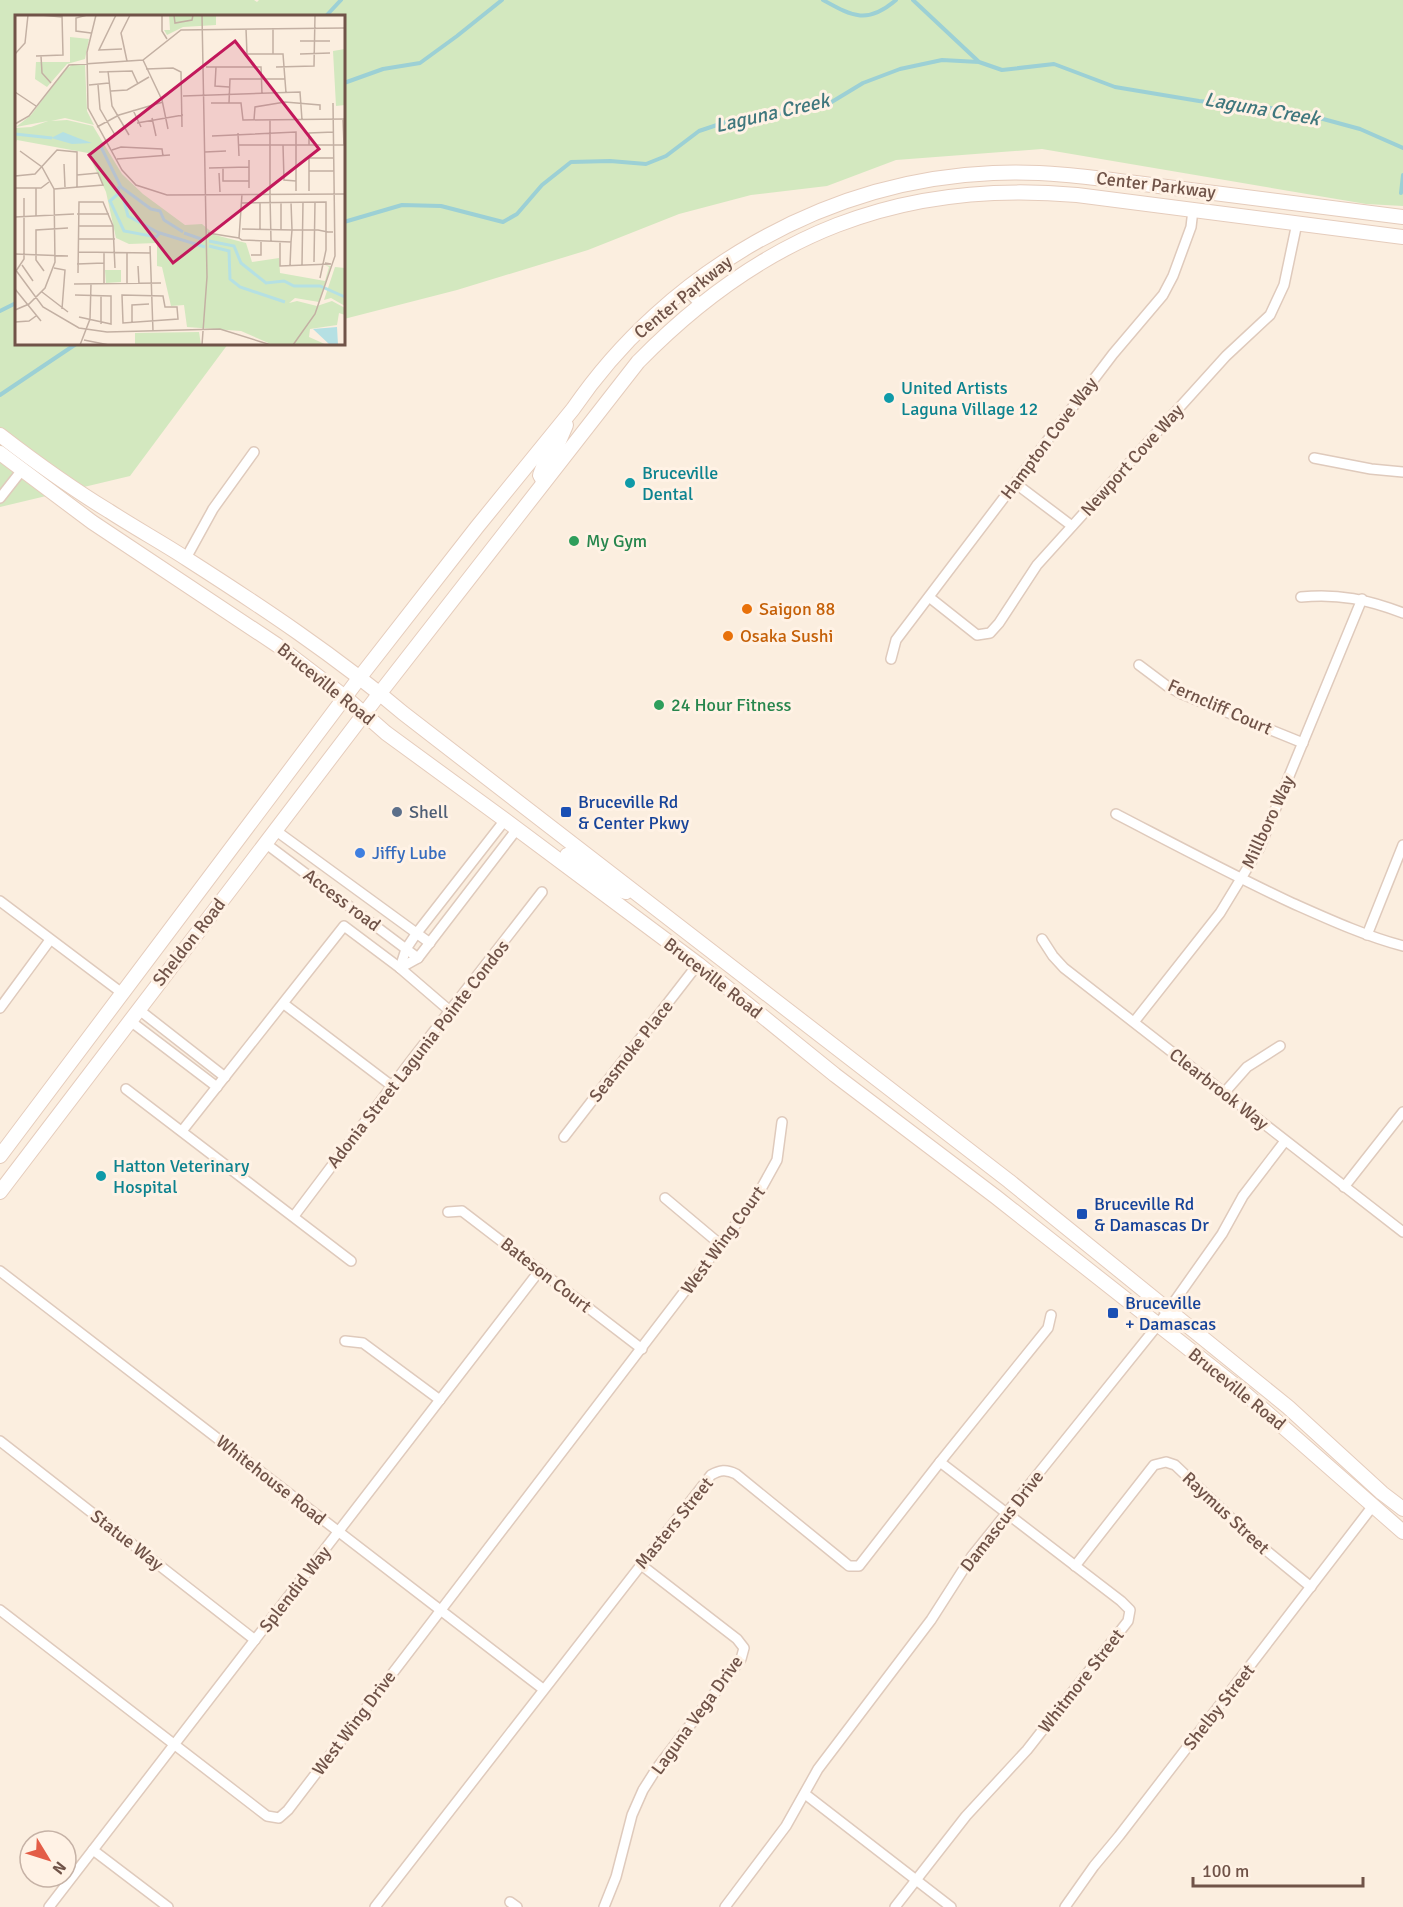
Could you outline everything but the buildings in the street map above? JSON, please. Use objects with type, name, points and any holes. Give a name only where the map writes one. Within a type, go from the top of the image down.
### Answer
[{"type":"main road","name":"Center Parkway","points":[[360,677],[587,389],[651,318],[731,257],[763,238],[825,209],[922,181],[969,174],[1040,172],[1403,217]]},
{"type":"main road","name":"Center Parkway","points":[[380,693],[638,362],[700,304],[750,268],[813,235],[881,210],[930,199],[995,192],[1040,192],[1403,237]]},
{"type":"main road","points":[[544,482],[540,475],[542,468],[557,446],[573,409]]},
{"type":"main road","name":"Bruceville Road","points":[[2,437],[107,510],[186,558],[360,677],[631,890],[984,1161],[1288,1407],[1382,1493],[1403,1509]]},
{"type":"main road","name":"Bruceville Road","points":[[0,453],[92,522],[277,645],[345,698],[386,734],[698,964],[835,1075],[996,1197],[1269,1413],[1372,1507],[1403,1532]]},
{"type":"main road","name":"Sheldon Road","points":[[0,1156],[360,677]]},
{"type":"main road","name":"Sheldon Road","points":[[0,1192],[380,693]]},
{"type":"main road","points":[[534,842],[558,848],[616,889],[626,892],[631,890]]},
{"type":"street","name":"Hampton Cove Way","points":[[891,659],[896,640],[1113,354],[1163,295],[1173,276],[1191,227],[1193,210]]},
{"type":"street","name":"Newport Cove Way","points":[[929,597],[977,634],[990,633],[999,623],[1036,565],[1226,356],[1270,315],[1284,285],[1297,223]]},
{"type":"street","points":[[686,290],[700,304]]},
{"type":"street","points":[[671,302],[685,317]]},
{"type":"street","points":[[186,558],[216,505],[254,452]]},
{"type":"street","points":[[1314,458],[1371,469],[1403,472]]},
{"type":"street","points":[[0,498],[22,470]]},
{"type":"street","points":[[1015,483],[1072,526]]},
{"type":"street","points":[[1301,597],[1339,596],[1362,599],[1403,613]]},
{"type":"street","name":"Millboro Way","points":[[1134,1022],[1220,913],[1259,849],[1362,599]]},
{"type":"street","name":"Ferncliff Court","points":[[1139,665],[1182,694],[1303,743]]},
{"type":"street","points":[[1116,813],[1242,879],[1321,916],[1403,946]]},
{"type":"street","points":[[400,968],[406,949],[416,934],[505,820]]},
{"type":"street","points":[[400,968],[418,958],[517,829]]},
{"type":"street","points":[[275,830],[430,943]]},
{"type":"street","name":"Access road","points":[[265,843],[418,958]]},
{"type":"street","points":[[1367,934],[1403,845]]},
{"type":"street","name":"Adonia Street Lagunia Pointe Condos","points":[[294,1216],[542,892]]},
{"type":"street","points":[[0,901],[122,993]]},
{"type":"street","points":[[182,1131],[344,926],[400,968],[450,1011]]},
{"type":"street","name":"Clearbrook Way","points":[[1042,939],[1064,968],[1403,1232]]},
{"type":"street","points":[[0,1008],[50,940]]},
{"type":"street","name":"Seasmoke Place","points":[[564,1137],[698,964]]},
{"type":"street","points":[[284,1004],[392,1086]]},
{"type":"street","points":[[134,1014],[225,1077]]},
{"type":"street","points":[[134,1014],[217,1087]]},
{"type":"street","points":[[1224,1093],[1247,1067],[1280,1046]]},
{"type":"street","points":[[126,1089],[351,1262]]},
{"type":"street","points":[[1344,1187],[1403,1112]]},
{"type":"street","name":"West Wing Court","points":[[642,1349],[756,1198],[777,1160],[782,1122]]},
{"type":"street","name":"Damascus Drive","points":[[725,1907],[780,1835],[818,1769],[932,1620],[972,1556],[1157,1326],[1222,1234],[1243,1196],[1285,1141]]},
{"type":"street","points":[[665,1198],[721,1245]]},
{"type":"street","name":"Bateson Court","points":[[448,1212],[462,1211],[642,1349]]},
{"type":"street","name":"Splendid Way","points":[[49,1907],[540,1270]]},
{"type":"street","name":"Whitehouse Road","points":[[0,1271],[543,1689]]},
{"type":"street","name":"Masters Street","points":[[375,1907],[711,1475],[719,1470],[728,1470],[736,1474],[849,1566],[859,1566],[1048,1328],[1051,1315]]},
{"type":"street","points":[[345,1341],[363,1343],[440,1400]]},
{"type":"street","name":"West Wing Drive","points":[[0,1610],[267,1816],[279,1818],[288,1810],[642,1349]]},
{"type":"street","name":"Statue Way","points":[[0,1440],[255,1640]]},
{"type":"street","name":"Whitmore Street","points":[[895,1907],[966,1816],[1027,1750],[1128,1621],[1130,1610],[940,1462]]},
{"type":"street","name":"Raymus Street","points":[[1075,1566],[1154,1465],[1166,1462],[1175,1466],[1197,1484],[1256,1542],[1311,1587]]},
{"type":"street","name":"Shelby Street","points":[[1065,1907],[1094,1866],[1372,1507]]},
{"type":"street","name":"Laguna Vega Drive","points":[[604,1907],[616,1876],[632,1815],[643,1790],[657,1768],[741,1659],[744,1648],[737,1639],[640,1564]]},
{"type":"street","points":[[805,1794],[951,1907]]},
{"type":"street","points":[[93,1850],[168,1907]]},
{"type":"green space","points":[[0,0],[254,0],[257,2],[259,0],[1403,0],[1403,206],[1366,204],[1042,149],[896,160],[827,186],[751,195],[679,214],[588,250],[457,290],[345,319],[345,15],[15,15],[15,345],[227,345],[130,476],[0,507]]},
{"type":"waterway","name":"Laguna Creek","points":[[327,15],[341,0]]},
{"type":"waterway","name":"Laguna Creek","points":[[345,83],[383,69],[420,63],[502,0]]},
{"type":"waterway","name":"Laguna Creek","points":[[823,0],[851,14],[860,15],[876,13],[896,0]]},
{"type":"waterway","name":"Laguna Creek","points":[[913,0],[978,61]]},
{"type":"waterway","name":"Laguna Creek","points":[[345,222],[402,205],[441,206],[503,222],[517,214],[542,185],[571,162],[610,161],[646,164],[666,156],[699,131],[741,117],[797,112],[830,103],[863,83],[900,69],[942,60],[979,62],[1002,70],[1054,64],[1115,87],[1199,101],[1290,110],[1360,129],[1403,148]]},
{"type":"waterway","points":[[1401,193],[1403,175]]},
{"type":"waterway","name":"Laguna Creek","points":[[0,311],[15,304]]},
{"type":"waterway","name":"Laguna Creek","points":[[0,395],[75,345]]},
{"type":"place","name":"United Artists Laguna Village 12","points":[[889,398]]},
{"type":"place","name":"Bruceville Dental","points":[[630,483]]},
{"type":"place","name":"My Gym","points":[[574,541]]},
{"type":"place","name":"Saigon 88","points":[[747,609]]},
{"type":"place","name":"Osaka Sushi","points":[[728,636]]},
{"type":"place","name":"24 Hour Fitness","points":[[659,705]]},
{"type":"place","name":"Shell","points":[[397,812]]},
{"type":"place","name":"Bruceville Rd & Center Pkwy","points":[[566,812]]},
{"type":"place","name":"Jiffy Lube","points":[[360,853]]},
{"type":"place","name":"Hatton Veterinary Hospital","points":[[101,1176]]},
{"type":"place","name":"Bruceville Rd & Damascas Dr","points":[[1082,1214]]},
{"type":"place","name":"Bruceville + Damascas","points":[[1113,1313]]}]
